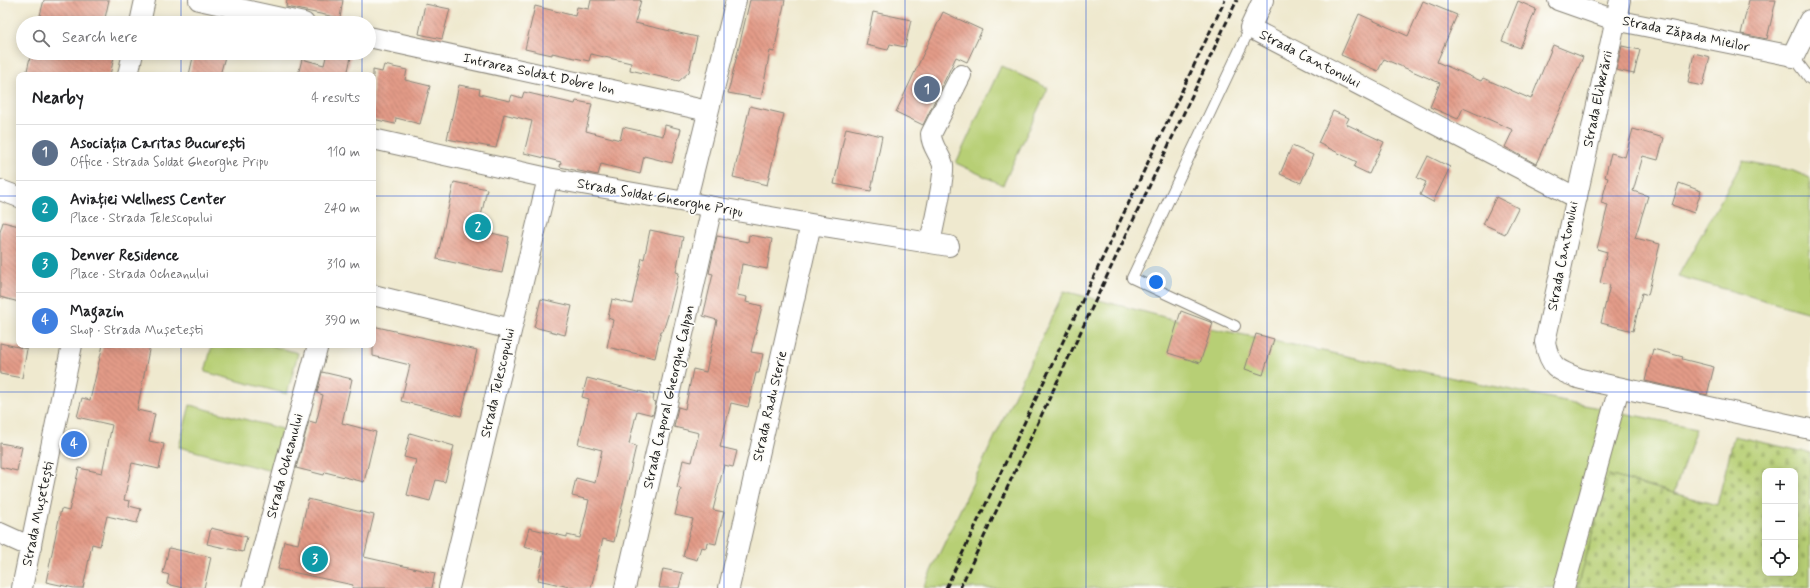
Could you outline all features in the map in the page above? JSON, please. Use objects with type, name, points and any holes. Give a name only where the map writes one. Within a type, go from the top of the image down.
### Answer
[{"type":"street","points":[[141,16],[144,0]]},
{"type":"street","points":[[199,0],[272,16]]},
{"type":"street","points":[[686,202],[736,0]]},
{"type":"street","points":[[1250,28],[1263,0]]},
{"type":"street","name":"Strada Zăpada Mieilor","points":[[1558,0],[1616,20],[1793,56]]},
{"type":"street","name":"Strada Eliberării","points":[[1577,198],[1620,0]]},
{"type":"street","points":[[1793,56],[1810,21]]},
{"type":"street","name":"Strada Cantonului","points":[[1250,28],[1577,198],[1545,342],[1549,360],[1562,372],[1581,379],[1619,388],[1810,429]]},
{"type":"street","name":"Intrarea Soldat Dobre Ion","points":[[376,39],[708,111]]},
{"type":"street","points":[[129,72],[131,60]]},
{"type":"street","name":"Strada Soldat Gheorghe Pripu","points":[[376,139],[548,178],[811,224],[940,244],[943,167],[939,154],[931,141],[931,134],[961,75]]},
{"type":"street","name":"Strada Telescopului","points":[[449,588],[548,178]]},
{"type":"street","points":[[0,190],[16,196]]},
{"type":"street","name":"Strada Caporal Gheorghe Calpan","points":[[625,588],[712,207]]},
{"type":"street","name":"Strada Radu Sterie","points":[[729,588],[811,224]]},
{"type":"street","points":[[376,297],[511,329]]},
{"type":"street","name":"Strada Mușetești","points":[[22,588],[71,348]]},
{"type":"street","name":"Strada Ocheanului","points":[[252,588],[317,348]]},
{"type":"street","points":[[1564,588],[1619,388]]},
{"type":"street","points":[[0,533],[31,547]]},
{"type":"lane","points":[[1235,326],[1132,278],[1250,28]]},
{"type":"lane","points":[[1793,56],[1810,79]]},
{"type":"green space","points":[[1001,66],[1048,88],[1003,185],[956,163]]},
{"type":"green space","points":[[1743,161],[1791,170],[1810,178],[1810,313],[1678,276]]},
{"type":"green space","points":[[1064,291],[1191,324],[1696,428],[1674,493],[1608,475],[1578,588],[923,588]]},
{"type":"green space","points":[[211,348],[280,348],[298,353],[287,394],[205,372]]},
{"type":"green space","points":[[190,405],[282,429],[271,471],[179,447]]},
{"type":"green space","points":[[1734,436],[1810,453],[1810,588],[1578,588],[1608,475],[1717,505]]},
{"type":"building","points":[[44,0],[109,0],[106,16],[40,16]]},
{"type":"building","points":[[287,0],[343,0],[340,16],[330,16],[286,7]]},
{"type":"building","points":[[591,0],[641,0],[635,23],[697,37],[689,72],[679,81],[630,70],[631,63],[591,54],[589,61],[525,49],[535,6],[575,16],[577,7],[589,9]]},
{"type":"building","points":[[750,0],[785,0],[774,52],[770,51],[761,99],[728,93]]},
{"type":"building","points":[[1749,0],[1776,0],[1767,39],[1741,34]]},
{"type":"building","points":[[1423,1],[1457,15],[1437,62],[1481,81],[1483,78],[1531,99],[1553,45],[1583,57],[1536,164],[1505,147],[1513,130],[1463,108],[1458,119],[1430,107],[1440,83],[1384,59],[1378,71],[1341,55],[1359,14],[1408,36]]},
{"type":"building","points":[[1518,1],[1536,9],[1520,48],[1502,41]]},
{"type":"building","points":[[425,4],[450,9],[442,39],[419,34]]},
{"type":"building","points":[[873,12],[911,20],[905,47],[890,44],[888,50],[866,45]]},
{"type":"building","points":[[943,12],[982,30],[967,62],[956,57],[923,125],[896,112]]},
{"type":"building","points":[[1622,46],[1640,50],[1634,74],[1616,70]]},
{"type":"building","points":[[1694,53],[1710,57],[1703,86],[1688,83]]},
{"type":"building","points":[[29,60],[113,60],[111,72],[27,72]]},
{"type":"building","points":[[192,60],[224,60],[221,72],[190,72]]},
{"type":"building","points":[[302,60],[324,65],[325,60],[350,60],[348,72],[299,72]]},
{"type":"building","points":[[384,65],[407,70],[405,80],[430,86],[420,124],[396,118],[395,124],[376,120],[376,72],[373,72],[373,70],[382,72]]},
{"type":"building","points":[[459,85],[480,89],[479,94],[510,101],[512,95],[522,98],[524,92],[575,104],[576,101],[592,104],[586,131],[620,140],[623,127],[663,136],[665,125],[681,129],[672,163],[644,156],[640,174],[601,164],[598,175],[560,167],[561,162],[524,153],[532,121],[504,114],[496,148],[447,139]]},
{"type":"building","points":[[750,106],[784,114],[767,185],[733,177]]},
{"type":"building","points":[[1333,111],[1349,118],[1346,124],[1384,142],[1369,174],[1354,167],[1357,162],[1318,143]]},
{"type":"building","points":[[846,128],[882,136],[871,191],[834,184]]},
{"type":"building","points":[[1633,129],[1664,138],[1658,160],[1643,156],[1633,191],[1648,196],[1635,238],[1660,244],[1648,295],[1642,293],[1633,331],[1601,323],[1610,285],[1600,283],[1607,252],[1597,249],[1608,205],[1601,203],[1608,178],[1605,177],[1611,153],[1625,157]]},
{"type":"building","points":[[1292,146],[1313,155],[1301,183],[1280,174]]},
{"type":"building","points":[[1428,156],[1450,167],[1433,202],[1420,195],[1426,182],[1417,178]]},
{"type":"building","points":[[454,182],[487,189],[478,230],[509,237],[502,273],[437,259]]},
{"type":"building","points":[[1679,183],[1701,191],[1694,213],[1672,205]]},
{"type":"building","points":[[1496,197],[1518,208],[1505,234],[1483,224]]},
{"type":"building","points":[[3,222],[16,225],[16,301],[0,297],[0,232]]},
{"type":"building","points":[[650,230],[683,237],[676,272],[679,273],[670,309],[663,331],[661,331],[655,358],[607,347],[613,320],[608,318],[612,299],[632,304]]},
{"type":"building","points":[[749,235],[772,239],[767,269],[742,264],[737,295],[747,297],[746,302],[762,306],[751,352],[763,354],[759,373],[756,373],[748,407],[731,403],[720,447],[737,451],[733,467],[724,465],[713,510],[724,512],[716,544],[707,542],[706,548],[701,547],[697,560],[683,556],[693,519],[675,515],[681,489],[677,488],[683,460],[692,462],[699,433],[674,427],[678,407],[685,409],[693,369],[706,372],[717,320],[703,316],[713,274],[709,273],[717,236],[748,242]]},
{"type":"building","points":[[541,299],[572,306],[565,335],[534,327]]},
{"type":"building","points":[[1181,311],[1213,323],[1200,363],[1168,353]]},
{"type":"building","points":[[376,327],[477,350],[461,416],[401,401],[410,365],[373,356],[373,348],[376,348]]},
{"type":"building","points":[[1256,334],[1274,339],[1263,375],[1245,369]]},
{"type":"building","points":[[0,343],[16,347],[16,348],[27,349],[22,378],[0,374]]},
{"type":"building","points":[[102,348],[149,348],[137,410],[155,414],[149,441],[164,444],[159,469],[132,463],[124,500],[130,501],[129,506],[141,509],[137,523],[107,516],[100,546],[92,544],[83,588],[74,588],[46,582],[61,509],[69,511],[79,468],[102,473],[112,425],[77,417],[82,398],[90,400]]},
{"type":"building","points":[[1653,349],[1683,357],[1682,359],[1714,367],[1707,395],[1645,381]]},
{"type":"building","points":[[322,372],[352,379],[342,423],[376,432],[364,482],[325,472],[324,475],[296,468],[309,421],[316,423],[323,395],[317,393]]},
{"type":"building","points":[[587,378],[654,395],[653,401],[656,402],[653,415],[637,411],[629,444],[636,446],[614,542],[603,539],[591,588],[574,588],[538,580],[544,552],[524,547],[529,528],[567,537],[567,535],[580,538],[589,500],[572,496],[576,478],[595,483],[602,450],[578,444],[589,399],[582,397]]},
{"type":"building","points":[[410,433],[454,446],[445,482],[436,480],[430,501],[407,495],[416,460],[404,457]]},
{"type":"building","points":[[0,443],[22,447],[17,471],[0,467]]},
{"type":"building","points":[[308,499],[374,515],[364,557],[435,573],[432,588],[352,588],[353,585],[278,569],[284,541],[298,544]]},
{"type":"building","points":[[211,528],[247,537],[243,552],[207,544]]},
{"type":"building","points":[[169,548],[211,557],[204,588],[184,588],[167,584],[169,575],[163,573]]},
{"type":"building","points":[[663,569],[683,573],[679,588],[659,588]]},
{"type":"railway","points":[[946,588],[1225,0]]},
{"type":"railway","points":[[960,588],[1237,0]]},
{"type":"place","name":"Asociația Caritas București","points":[[927,89]]},
{"type":"place","name":"Aviației Wellness Center","points":[[478,227]]},
{"type":"place","name":"Magazin","points":[[74,444]]},
{"type":"place","name":"Denver Residence","points":[[315,559]]}]
